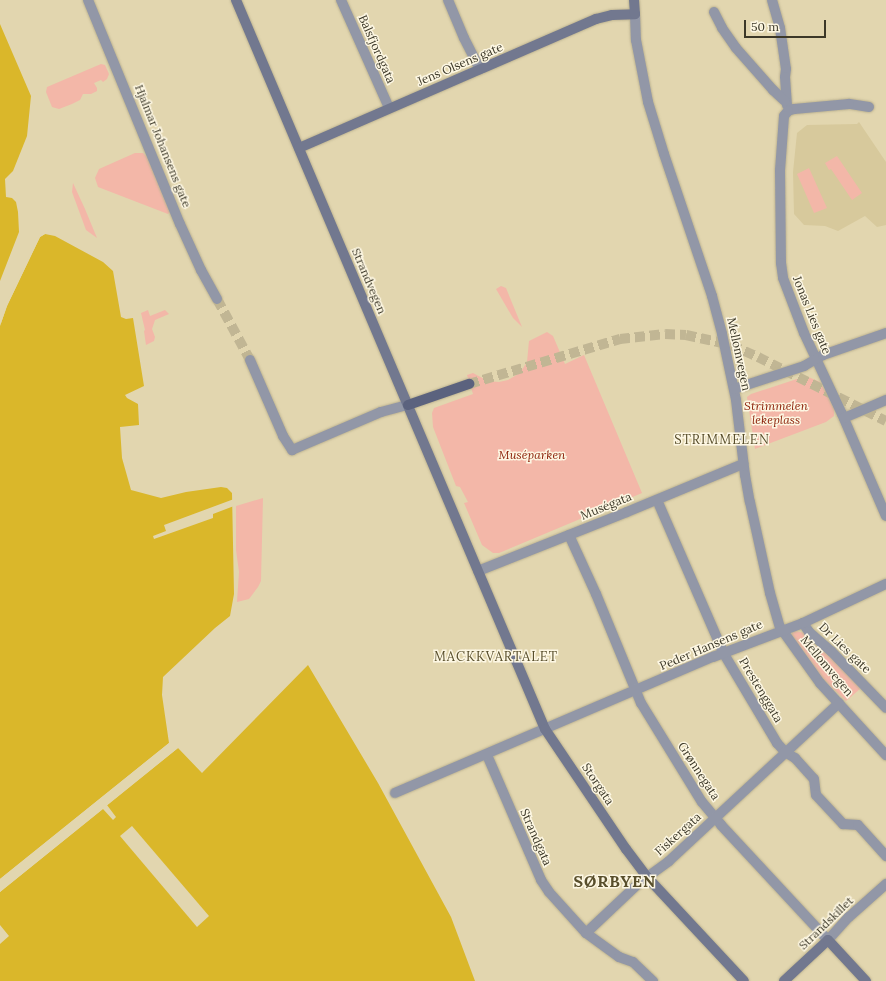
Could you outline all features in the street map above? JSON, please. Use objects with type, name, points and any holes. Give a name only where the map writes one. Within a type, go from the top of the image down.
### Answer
[{"type":"main road","points":[[408,405],[469,384]]},
{"type":"street","name":"Hjalmar Johansens gate","points":[[88,0],[180,224],[201,270],[217,299]]},
{"type":"street","name":"Strandvegen","points":[[236,0],[478,571]]},
{"type":"street","name":"Balsfjordgata","points":[[341,0],[389,108]]},
{"type":"street","points":[[448,0],[464,38],[480,69]]},
{"type":"street","name":"Mellomvegen","points":[[634,0],[636,40],[648,102],[712,296],[734,390],[743,445],[744,464],[770,593],[782,630],[811,671],[886,755]]},
{"type":"street","name":"Jonas Lies gate","points":[[772,0],[780,28],[786,69],[787,106],[782,122],[780,170],[781,263],[783,278],[816,360],[844,418],[886,516]]},
{"type":"street","points":[[714,12],[722,28],[736,48],[787,106],[849,104],[869,107]]},
{"type":"street","name":"Jens Olsens gate","points":[[299,148],[596,18],[635,14]]},
{"type":"street","points":[[734,390],[804,366],[823,355],[886,333]]},
{"type":"street","points":[[250,360],[284,436],[292,450],[381,412],[408,405]]},
{"type":"street","points":[[844,418],[886,400]]},
{"type":"street","name":"Muségata","points":[[478,571],[744,464]]},
{"type":"street","name":"Prestenggata","points":[[657,500],[724,654],[777,743],[785,752],[795,758],[814,779],[816,795],[842,824],[858,825],[886,856]]},
{"type":"street","name":"Grønnegata","points":[[569,535],[641,703],[702,802],[715,818],[866,981]]},
{"type":"street","name":"Storgata","points":[[478,571],[485,591],[545,729],[647,878],[744,981]]},
{"type":"street","name":"Peder Hansens gate","points":[[487,755],[724,654],[803,623],[886,584]]},
{"type":"street","name":"Dr Lies gate","points":[[803,623],[809,632],[831,651],[886,708]]},
{"type":"street","name":"Fiskergata","points":[[586,933],[647,878],[669,861],[839,703]]},
{"type":"street","points":[[395,793],[487,755]]},
{"type":"street","name":"Strandgata","points":[[487,755],[541,880],[586,933],[619,957],[633,962],[653,981]]},
{"type":"street","name":"Strandskillet","points":[[784,981],[828,940],[839,927],[886,884]]},
{"type":"shaded area","points":[[0,24],[31,96],[27,136],[13,171],[5,179],[6,197],[12,198],[16,202],[19,232],[0,281]]},
{"type":"shaded area","points":[[859,122],[886,162],[886,225],[877,227],[865,216],[838,231],[825,226],[804,225],[794,214],[793,172],[797,133],[807,125],[857,124]]},
{"type":"shaded area","points":[[45,234],[55,236],[103,262],[113,271],[121,317],[126,319],[133,318],[144,386],[125,395],[127,398],[138,404],[139,425],[120,427],[122,458],[131,490],[161,498],[186,492],[221,487],[227,488],[232,493],[234,594],[230,616],[215,628],[163,677],[162,695],[169,743],[0,879],[0,326],[7,306],[40,237]]},
{"type":"shaded area","points":[[308,665],[378,783],[451,917],[475,981],[0,981],[0,944],[9,936],[0,925],[0,892],[178,748],[202,773]]},
{"type":"green space","points":[[101,64],[105,65],[109,74],[107,79],[103,82],[101,80],[94,83],[97,91],[91,94],[83,94],[80,100],[59,109],[52,107],[46,92],[47,87]]},
{"type":"green space","points":[[135,153],[143,153],[148,158],[170,212],[168,214],[98,187],[95,178],[99,169]]},
{"type":"green space","points":[[837,156],[862,193],[852,200],[831,169],[829,170],[825,163]]},
{"type":"green space","points":[[809,168],[827,208],[814,213],[797,174]]},
{"type":"green space","points":[[73,183],[97,238],[86,230],[72,192]]},
{"type":"green space","points":[[501,286],[506,288],[522,327],[513,318],[496,289]]},
{"type":"green space","points":[[148,310],[150,316],[165,310],[169,314],[155,320],[152,329],[155,337],[154,341],[146,345],[145,330],[141,313]]},
{"type":"green space","name":"Muséparken","points":[[547,332],[553,336],[565,364],[584,355],[642,493],[499,553],[493,553],[482,545],[464,503],[468,502],[460,487],[456,486],[433,427],[432,413],[434,408],[473,394],[467,375],[473,373],[488,381],[499,382],[508,380],[520,373],[527,362],[529,341]]},
{"type":"green space","name":"Strimmelen lekeplass","points":[[806,376],[820,382],[834,408],[834,416],[826,422],[755,449],[747,397],[751,394]]},
{"type":"green space","points":[[263,498],[261,581],[249,599],[237,602],[239,572],[236,550],[236,506]]},
{"type":"green space","points":[[795,631],[805,633],[810,643],[816,647],[820,646],[858,684],[860,689],[846,701],[819,675],[792,636],[792,632]]},
{"type":"pier","points":[[43,232],[45,234],[40,237],[7,306],[0,326],[5,305],[39,236]]},
{"type":"pier","points":[[234,499],[234,506],[213,514],[213,518],[154,539],[153,536],[166,531],[164,525]]},
{"type":"pier","points":[[169,743],[170,744],[0,881],[0,879]]},
{"type":"pier","points":[[176,747],[178,748],[107,805],[116,817],[113,820],[103,809],[0,892],[0,889]]},
{"type":"pier","points":[[132,826],[209,916],[197,927],[120,836]]},
{"type":"tunnel","points":[[217,299],[250,360]]},
{"type":"tunnel","points":[[469,384],[620,339],[665,334],[686,335],[731,345],[886,421]]},
{"type":"district","name":"STRIMMELEN","points":[[722,440]]},
{"type":"district","name":"MACKKVARTALET","points":[[496,657]]},
{"type":"district","name":"SØRBYEN","points":[[615,881]]}]
